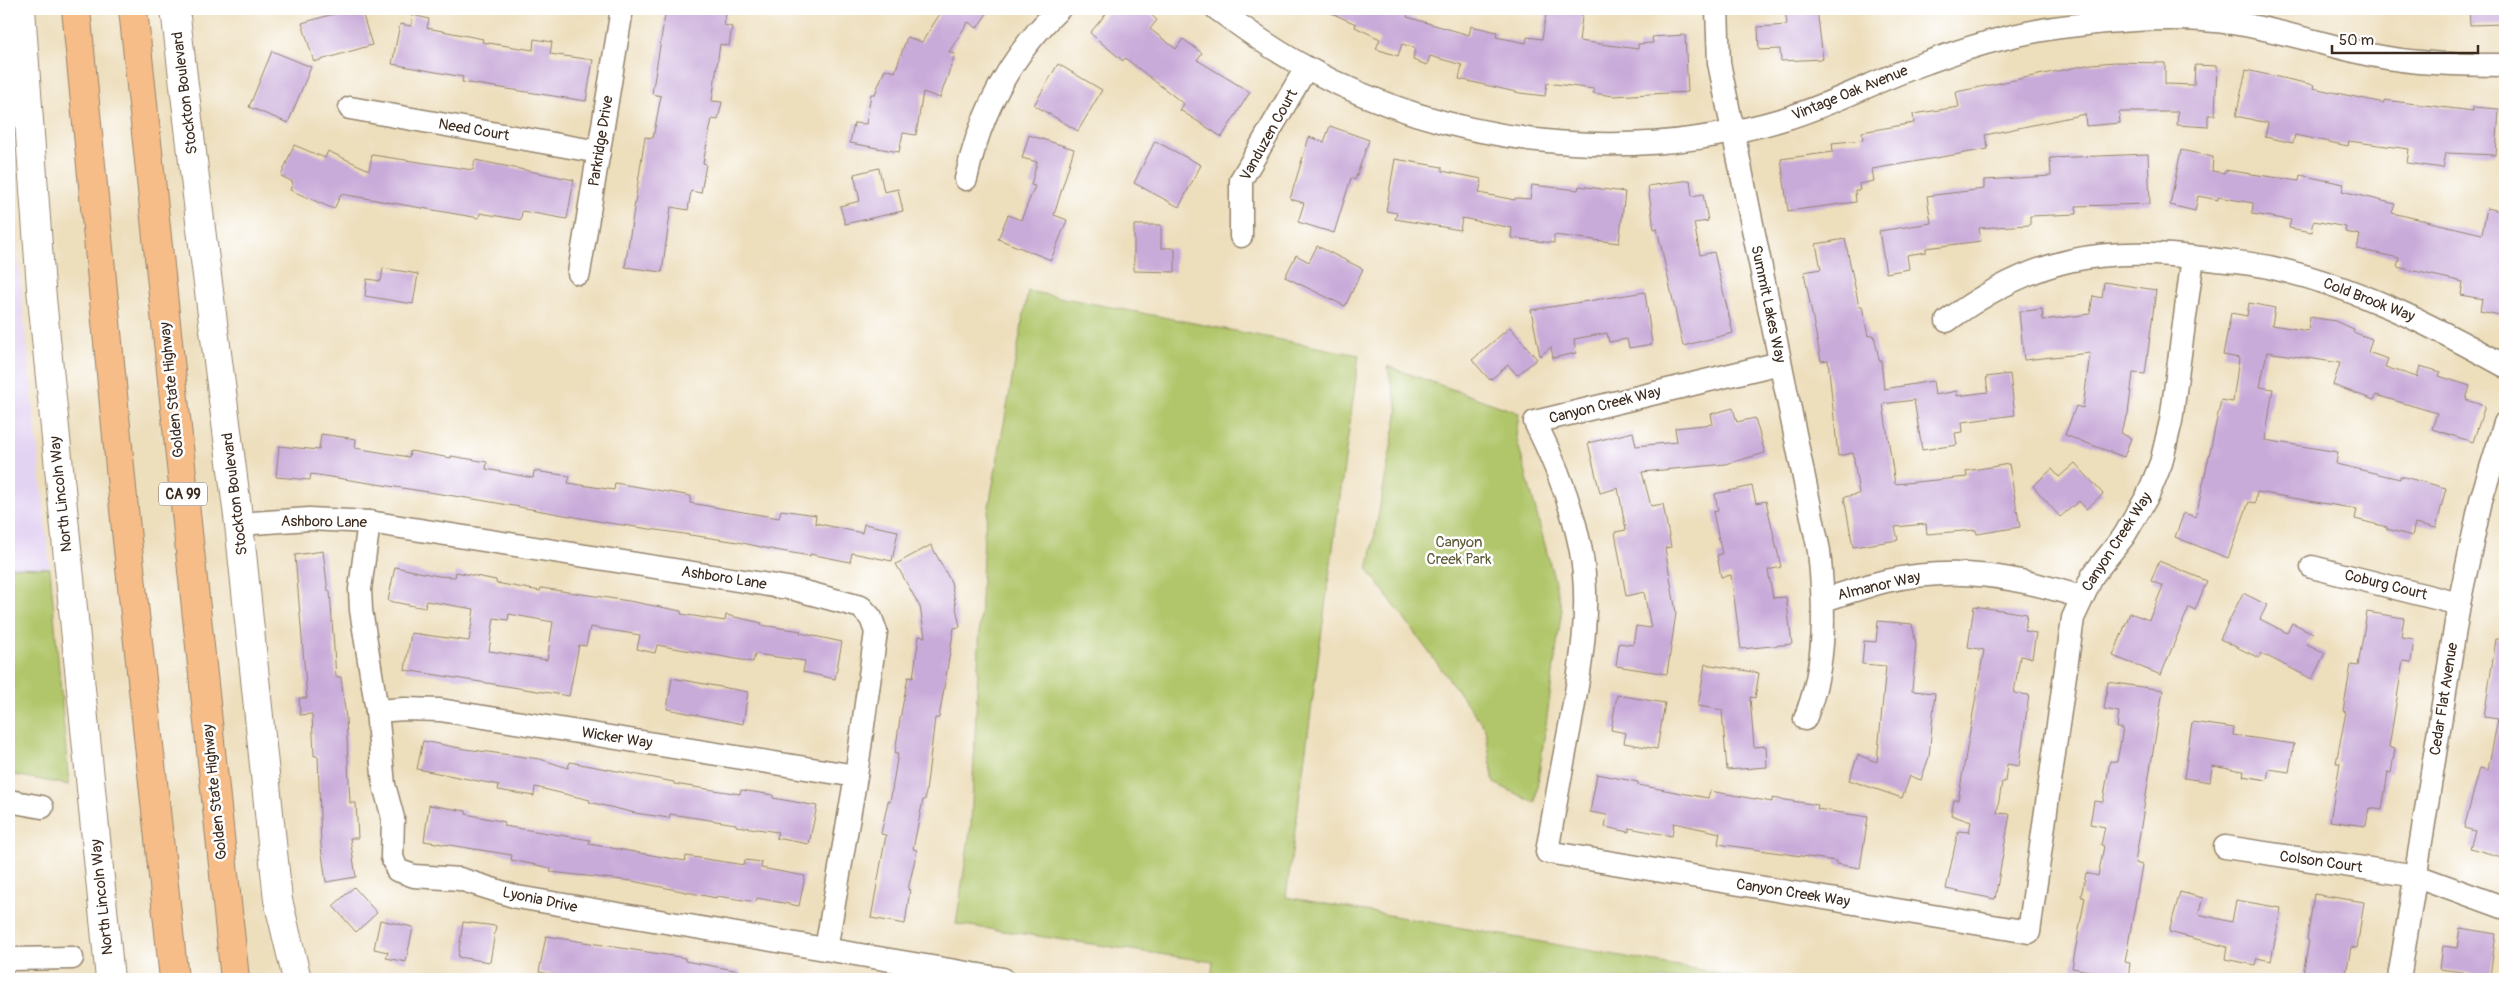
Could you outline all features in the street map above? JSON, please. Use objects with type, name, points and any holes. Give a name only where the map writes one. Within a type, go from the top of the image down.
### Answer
[{"type":"highway","points":[[76,9],[125,520],[174,979]]},
{"type":"highway","name":"Golden State Highway","points":[[133,9],[235,979]]},
{"type":"street","name":"North Lincoln Way","points":[[21,9],[41,288],[110,979]]},
{"type":"street","name":"Stockton Boulevard","points":[[175,9],[239,524],[278,900],[296,979]]},
{"type":"street","name":"Parkridge Drive","points":[[579,273],[622,9]]},
{"type":"street","points":[[966,178],[971,154],[996,92],[1016,58],[1044,23],[1059,9]]},
{"type":"street","name":"Vintage Oak Avenue","points":[[1217,9],[1270,46],[1306,68],[1357,93],[1407,112],[1460,127],[1513,138],[1567,144],[1622,145],[1676,141],[1733,132],[1783,119],[1835,102],[1927,62],[1983,44],[2029,33],[2105,22],[2181,20],[2228,23],[2375,56],[2505,65]]},
{"type":"street","name":"Summit Lakes Way","points":[[1717,9],[1719,62],[1819,551],[1824,600],[1821,666],[1815,696],[1805,719]]},
{"type":"street","name":"Vanduzen Court","points":[[1241,236],[1241,180],[1306,68]]},
{"type":"street","name":"Need Court","points":[[350,108],[599,152]]},
{"type":"street","name":"Cold Brook Way","points":[[1947,321],[2002,286],[2061,262],[2124,252],[2161,253],[2272,267],[2350,290],[2428,324],[2505,366]]},
{"type":"street","name":"Canyon Creek Way","points":[[1780,363],[1535,422],[1555,462],[1570,504],[1581,547],[1585,585],[1585,630],[1581,668],[1547,852],[2029,932],[2069,638],[2081,597],[2093,575],[2124,536],[2148,495],[2161,463],[2172,421],[2194,257]]},
{"type":"street","name":"Cedar Flat Avenue","points":[[2399,979],[2417,876],[2459,604],[2481,500],[2505,422]]},
{"type":"street","name":"Ashboro Lane","points":[[239,524],[309,519],[369,522],[794,589],[861,607],[871,618],[876,632],[856,776],[826,949]]},
{"type":"street","name":"Lyonia Drive","points":[[369,522],[360,589],[361,610],[377,711],[384,784],[393,818],[392,857],[397,870],[414,876],[460,879],[516,898],[1003,979]]},
{"type":"street","name":"Coburg Court","points":[[2312,567],[2459,604]]},
{"type":"street","name":"Almanor Way","points":[[1824,600],[1886,581],[1954,573],[2016,578],[2081,597]]},
{"type":"street","name":"Wicker Way","points":[[377,711],[404,709],[440,710],[856,776]]},
{"type":"street","points":[[9,801],[42,807]]},
{"type":"street","name":"Colson Court","points":[[2225,847],[2417,876],[2505,908]]},
{"type":"street","points":[[9,959],[72,958]]},
{"type":"shaded area","points":[[9,171],[50,568],[9,567]]},
{"type":"green space","points":[[1028,291],[1359,355],[1286,897],[1752,979],[1211,979],[1213,962],[956,924],[971,825],[984,534]]},
{"type":"green space","name":"Canyon Creek Park","points":[[1387,366],[1519,413],[1516,436],[1562,609],[1535,803],[1494,783],[1485,728],[1368,570],[1398,410]]},
{"type":"green space","points":[[9,567],[50,568],[69,785],[9,774]]},
{"type":"building","points":[[351,9],[361,9],[372,45],[314,62],[302,23]]},
{"type":"building","points":[[666,9],[727,9],[724,25],[732,27],[729,46],[720,44],[712,101],[722,102],[718,120],[712,119],[703,163],[706,164],[701,193],[691,191],[688,210],[671,207],[662,272],[625,267],[645,137],[653,138],[661,96],[652,94]]},
{"type":"building","points":[[943,9],[990,9],[977,28],[968,22],[949,52],[955,54],[940,98],[923,92],[916,135],[903,133],[899,152],[850,143],[854,123],[866,124],[871,94],[875,94],[885,69],[895,72],[907,37],[922,42]]},
{"type":"building","points":[[1110,9],[1144,9],[1157,20],[1150,29],[1176,49],[1183,39],[1202,53],[1197,60],[1250,92],[1222,137],[1180,110],[1184,104],[1125,58],[1123,61],[1090,33]]},
{"type":"building","points":[[1322,9],[1410,9],[1407,17],[1469,35],[1471,26],[1497,32],[1496,37],[1526,43],[1527,37],[1542,39],[1547,9],[1583,9],[1579,41],[1638,49],[1638,44],[1653,43],[1652,37],[1685,35],[1688,92],[1613,96],[1593,93],[1594,89],[1547,83],[1545,96],[1520,93],[1459,79],[1462,65],[1430,56],[1427,65],[1413,60],[1415,48],[1402,44],[1398,56],[1376,49],[1380,39],[1355,27],[1356,24]]},
{"type":"building","points":[[1785,9],[1817,9],[1823,59],[1781,61],[1780,49],[1759,50],[1758,27],[1787,25]]},
{"type":"building","points":[[2469,9],[2505,9],[2505,24],[2470,25]]},
{"type":"building","points":[[413,15],[429,19],[427,28],[483,39],[482,42],[533,50],[534,39],[552,42],[550,54],[593,60],[586,101],[462,82],[463,77],[392,64],[400,24],[411,26]]},
{"type":"building","points":[[272,51],[311,67],[288,123],[249,107]]},
{"type":"building","points":[[2115,62],[2165,63],[2165,84],[2194,85],[2195,65],[2217,66],[2215,115],[2208,115],[2208,127],[2177,125],[2178,112],[2119,112],[2120,123],[2086,126],[2085,114],[1985,135],[1988,149],[1872,169],[1874,181],[1859,184],[1860,190],[1855,190],[1856,202],[1788,211],[1781,159],[1833,152],[1832,143],[1863,140],[1862,132],[1914,123],[1913,114],[1959,107],[1956,92],[2092,64]]},
{"type":"building","points":[[1058,64],[1102,90],[1078,131],[1034,105]]},
{"type":"building","points":[[2246,70],[2314,85],[2313,88],[2384,103],[2384,100],[2473,111],[2473,107],[2499,109],[2496,155],[2446,153],[2443,168],[2407,163],[2409,149],[2349,141],[2348,146],[2295,135],[2293,143],[2265,137],[2268,123],[2236,116]]},
{"type":"building","points":[[1330,126],[1369,140],[1355,180],[1351,178],[1334,233],[1298,222],[1304,203],[1290,199],[1309,137],[1324,142]]},
{"type":"building","points":[[1029,135],[1074,149],[1054,215],[1067,220],[1051,260],[998,239],[1008,215],[1021,220],[1035,186],[1031,185],[1037,162],[1022,158]]},
{"type":"building","points":[[1155,141],[1201,165],[1179,207],[1134,183]]},
{"type":"building","points":[[294,145],[325,158],[328,151],[369,170],[372,155],[473,170],[475,160],[574,180],[567,219],[522,211],[521,220],[480,213],[479,218],[341,194],[334,209],[290,190],[293,182],[281,176]]},
{"type":"building","points":[[2181,150],[2213,157],[2212,171],[2224,173],[2225,170],[2299,181],[2300,175],[2344,184],[2342,191],[2395,204],[2392,213],[2482,234],[2487,208],[2505,212],[2505,316],[2480,311],[2482,299],[2461,295],[2463,282],[2397,267],[2399,258],[2357,249],[2360,235],[2345,232],[2346,227],[2314,221],[2312,232],[2289,228],[2291,220],[2252,214],[2253,203],[2218,197],[2218,200],[2198,196],[2195,211],[2170,205]]},
{"type":"building","points":[[2148,154],[2150,204],[2076,206],[2077,214],[2030,216],[2030,225],[1979,228],[1981,241],[1926,248],[1926,252],[1907,255],[1909,269],[1886,273],[1879,231],[1931,223],[1927,196],[1984,189],[1984,180],[2051,176],[2050,158]]},
{"type":"building","points":[[1395,159],[1442,167],[1442,171],[1482,179],[1479,193],[1515,200],[1515,198],[1530,199],[1532,185],[1578,190],[1579,186],[1625,192],[1619,243],[1554,235],[1554,243],[1511,238],[1512,228],[1462,218],[1460,230],[1395,219],[1397,213],[1386,211]]},
{"type":"building","points":[[879,168],[884,192],[898,189],[903,211],[845,224],[840,206],[860,201],[854,174]]},
{"type":"building","points":[[1690,180],[1692,196],[1703,194],[1708,221],[1694,223],[1700,255],[1714,252],[1733,333],[1683,346],[1657,228],[1654,229],[1648,186]]},
{"type":"building","points":[[1134,225],[1161,225],[1161,248],[1175,248],[1175,272],[1134,271]]},
{"type":"building","points":[[1845,239],[1859,306],[1862,306],[1868,336],[1874,335],[1879,360],[1881,360],[1884,389],[1933,381],[1935,395],[1957,391],[1957,396],[1988,392],[1986,377],[2010,374],[2015,415],[1962,422],[1963,432],[1955,433],[1957,445],[1922,450],[1914,400],[1883,404],[1895,484],[1967,477],[1966,471],[2009,464],[2020,527],[1977,534],[1976,530],[1927,534],[1926,524],[1895,527],[1898,540],[1853,547],[1844,497],[1859,494],[1853,453],[1838,456],[1828,360],[1821,361],[1804,272],[1821,269],[1816,244]]},
{"type":"building","points":[[1317,246],[1363,269],[1345,306],[1285,277],[1296,255],[1309,262]]},
{"type":"building","points":[[383,268],[418,274],[413,304],[365,296],[367,279],[381,281]]},
{"type":"building","points":[[2104,282],[2156,290],[2145,374],[2133,373],[2128,414],[2120,433],[2131,438],[2124,457],[2065,435],[2076,406],[2083,408],[2090,353],[2024,360],[2019,312],[2042,309],[2043,320],[2090,314],[2093,296],[2102,298]]},
{"type":"building","points":[[1645,292],[1652,344],[1629,348],[1627,339],[1609,342],[1607,333],[1574,339],[1576,353],[1553,358],[1551,347],[1540,356],[1531,310]]},
{"type":"building","points":[[2249,303],[2275,308],[2272,325],[2308,331],[2310,317],[2335,321],[2354,329],[2353,332],[2372,339],[2368,352],[2388,359],[2385,367],[2417,377],[2420,366],[2441,372],[2439,376],[2470,386],[2466,400],[2485,406],[2473,442],[2432,429],[2437,413],[2376,395],[2374,400],[2333,385],[2340,363],[2267,352],[2260,387],[2273,389],[2265,440],[2338,452],[2336,464],[2400,479],[2400,476],[2446,488],[2436,528],[2415,523],[2412,536],[2355,519],[2357,509],[2257,492],[2255,503],[2249,502],[2228,558],[2175,537],[2184,513],[2196,517],[2221,400],[2233,402],[2239,358],[2223,355],[2231,313],[2247,316]]},
{"type":"building","points":[[1510,327],[1537,359],[1517,375],[1508,365],[1490,380],[1472,360]]},
{"type":"building","points":[[1733,408],[1737,422],[1755,418],[1765,453],[1726,464],[1642,472],[1651,506],[1663,504],[1671,547],[1665,548],[1676,613],[1667,674],[1616,666],[1619,643],[1633,645],[1636,626],[1651,628],[1644,592],[1626,596],[1615,532],[1626,530],[1618,488],[1600,493],[1588,443],[1633,432],[1636,446],[1677,442],[1675,428],[1713,424],[1711,414]]},
{"type":"building","points":[[321,434],[356,439],[355,448],[409,457],[410,451],[487,462],[486,469],[533,478],[534,471],[570,476],[568,483],[614,490],[615,483],[691,496],[690,503],[779,518],[781,510],[816,515],[815,523],[862,533],[864,524],[898,531],[892,561],[852,553],[850,562],[738,542],[609,523],[480,500],[311,474],[310,480],[276,477],[279,446],[319,450]]},
{"type":"building","points":[[2075,463],[2103,494],[2086,509],[2079,501],[2060,517],[2033,486],[2052,469],[2059,477]]},
{"type":"building","points":[[1752,486],[1756,503],[1766,501],[1781,567],[1768,570],[1773,598],[1786,597],[1792,644],[1741,649],[1731,575],[1721,577],[1717,555],[1722,554],[1713,512],[1718,511],[1715,494]]},
{"type":"building","points":[[931,545],[951,582],[960,627],[954,628],[939,718],[935,718],[925,800],[923,800],[913,849],[917,850],[908,890],[910,890],[905,924],[871,918],[886,835],[881,834],[888,801],[890,802],[898,753],[895,753],[908,677],[913,678],[919,636],[925,637],[920,607],[896,564]]},
{"type":"building","points":[[323,551],[328,591],[330,591],[336,677],[341,677],[346,718],[350,803],[356,803],[358,838],[350,838],[356,877],[326,882],[321,847],[318,756],[314,756],[312,714],[300,715],[299,698],[307,698],[295,555]]},
{"type":"building","points":[[2159,561],[2207,581],[2195,610],[2189,607],[2161,675],[2113,656],[2130,613],[2149,620],[2163,586],[2151,581]]},
{"type":"building","points":[[395,567],[438,576],[455,577],[456,572],[496,580],[496,583],[540,591],[541,588],[629,601],[681,611],[681,614],[725,621],[726,615],[762,623],[761,625],[801,631],[800,633],[842,642],[835,679],[803,672],[805,661],[755,654],[753,662],[657,645],[655,653],[637,649],[640,635],[590,627],[586,646],[579,645],[569,696],[405,670],[411,633],[469,641],[474,609],[426,601],[425,608],[388,601]],"holes":[[[509,614],[553,622],[547,660],[489,651],[494,618],[508,620]]]},
{"type":"building","points":[[2243,593],[2267,605],[2260,619],[2287,633],[2292,623],[2313,633],[2307,644],[2325,653],[2312,679],[2261,653],[2259,658],[2220,639]]},
{"type":"building","points":[[1974,606],[2027,614],[2025,631],[2036,633],[2032,658],[2020,656],[2014,693],[2029,695],[2019,766],[2007,764],[2005,782],[2002,782],[1997,813],[2010,814],[1995,899],[1946,889],[1958,831],[1969,832],[1971,822],[1951,815],[1954,800],[1958,800],[1984,650],[1968,647]]},
{"type":"building","points":[[2367,612],[2404,618],[2401,637],[2414,639],[2411,662],[2403,661],[2389,747],[2395,749],[2391,773],[2388,772],[2382,810],[2369,808],[2366,826],[2330,821],[2340,763],[2336,763],[2346,712],[2343,711],[2351,665],[2358,666]]},
{"type":"building","points":[[1878,621],[1912,624],[1916,644],[1912,691],[1935,693],[1929,757],[1921,780],[1910,776],[1902,798],[1849,780],[1858,755],[1877,762],[1886,666],[1862,664],[1864,641],[1876,642]]},
{"type":"building","points":[[2496,639],[2505,639],[2505,720],[2484,717]]},
{"type":"building","points":[[1705,664],[1759,673],[1755,698],[1750,697],[1754,747],[1766,746],[1767,767],[1727,770],[1722,710],[1698,706]]},
{"type":"building","points":[[672,678],[748,692],[743,724],[667,709]]},
{"type":"building","points":[[2108,682],[2163,690],[2135,863],[2142,865],[2125,962],[2130,963],[2128,978],[2072,968],[2085,897],[2081,896],[2086,873],[2098,876],[2104,846],[2101,845],[2105,827],[2090,824],[2094,801],[2103,802],[2110,761],[2117,762],[2123,728],[2117,728],[2119,712],[2104,709]]},
{"type":"building","points":[[1617,695],[1665,703],[1657,749],[1624,743],[1626,733],[1611,730]]},
{"type":"building","points":[[2498,719],[2505,720],[2505,858],[2470,848],[2475,831],[2464,828],[2480,768],[2488,770]]},
{"type":"building","points":[[2192,722],[2234,728],[2233,735],[2294,744],[2289,772],[2269,769],[2267,780],[2243,776],[2244,771],[2212,766],[2210,782],[2184,778]]},
{"type":"building","points":[[423,741],[465,749],[540,759],[568,768],[570,762],[674,782],[674,784],[740,794],[741,790],[773,795],[773,798],[817,806],[809,844],[776,838],[778,832],[670,814],[669,818],[635,813],[535,787],[534,796],[498,790],[499,785],[417,769]]},
{"type":"building","points":[[1597,774],[1638,782],[1638,785],[1708,798],[1710,791],[1772,802],[1772,798],[1818,805],[1817,809],[1868,817],[1860,868],[1836,864],[1836,861],[1718,844],[1720,833],[1674,823],[1672,836],[1629,828],[1629,832],[1605,827],[1607,815],[1590,812]]},
{"type":"building","points":[[429,805],[466,811],[466,814],[505,822],[504,826],[590,840],[589,844],[685,861],[686,856],[744,865],[745,860],[762,862],[761,868],[805,876],[799,906],[757,898],[756,902],[717,896],[716,898],[632,881],[550,872],[551,868],[511,860],[512,855],[424,841]]},
{"type":"building","points":[[354,887],[377,913],[356,932],[333,906]]},
{"type":"building","points":[[2180,892],[2203,898],[2198,914],[2232,922],[2236,900],[2281,908],[2271,961],[2257,958],[2255,965],[2225,959],[2227,947],[2169,932]]},
{"type":"building","points":[[2314,894],[2364,902],[2357,948],[2351,947],[2345,979],[2302,979],[2309,941],[2307,940]]},
{"type":"building","points":[[380,920],[413,927],[406,962],[386,958],[388,952],[374,949]]},
{"type":"building","points":[[463,922],[496,926],[490,962],[458,957]]},
{"type":"building","points":[[2460,928],[2496,934],[2490,976],[2440,969],[2443,946],[2457,948]]},
{"type":"building","points":[[546,936],[685,958],[685,961],[740,971],[740,979],[577,979],[539,972]]}]
